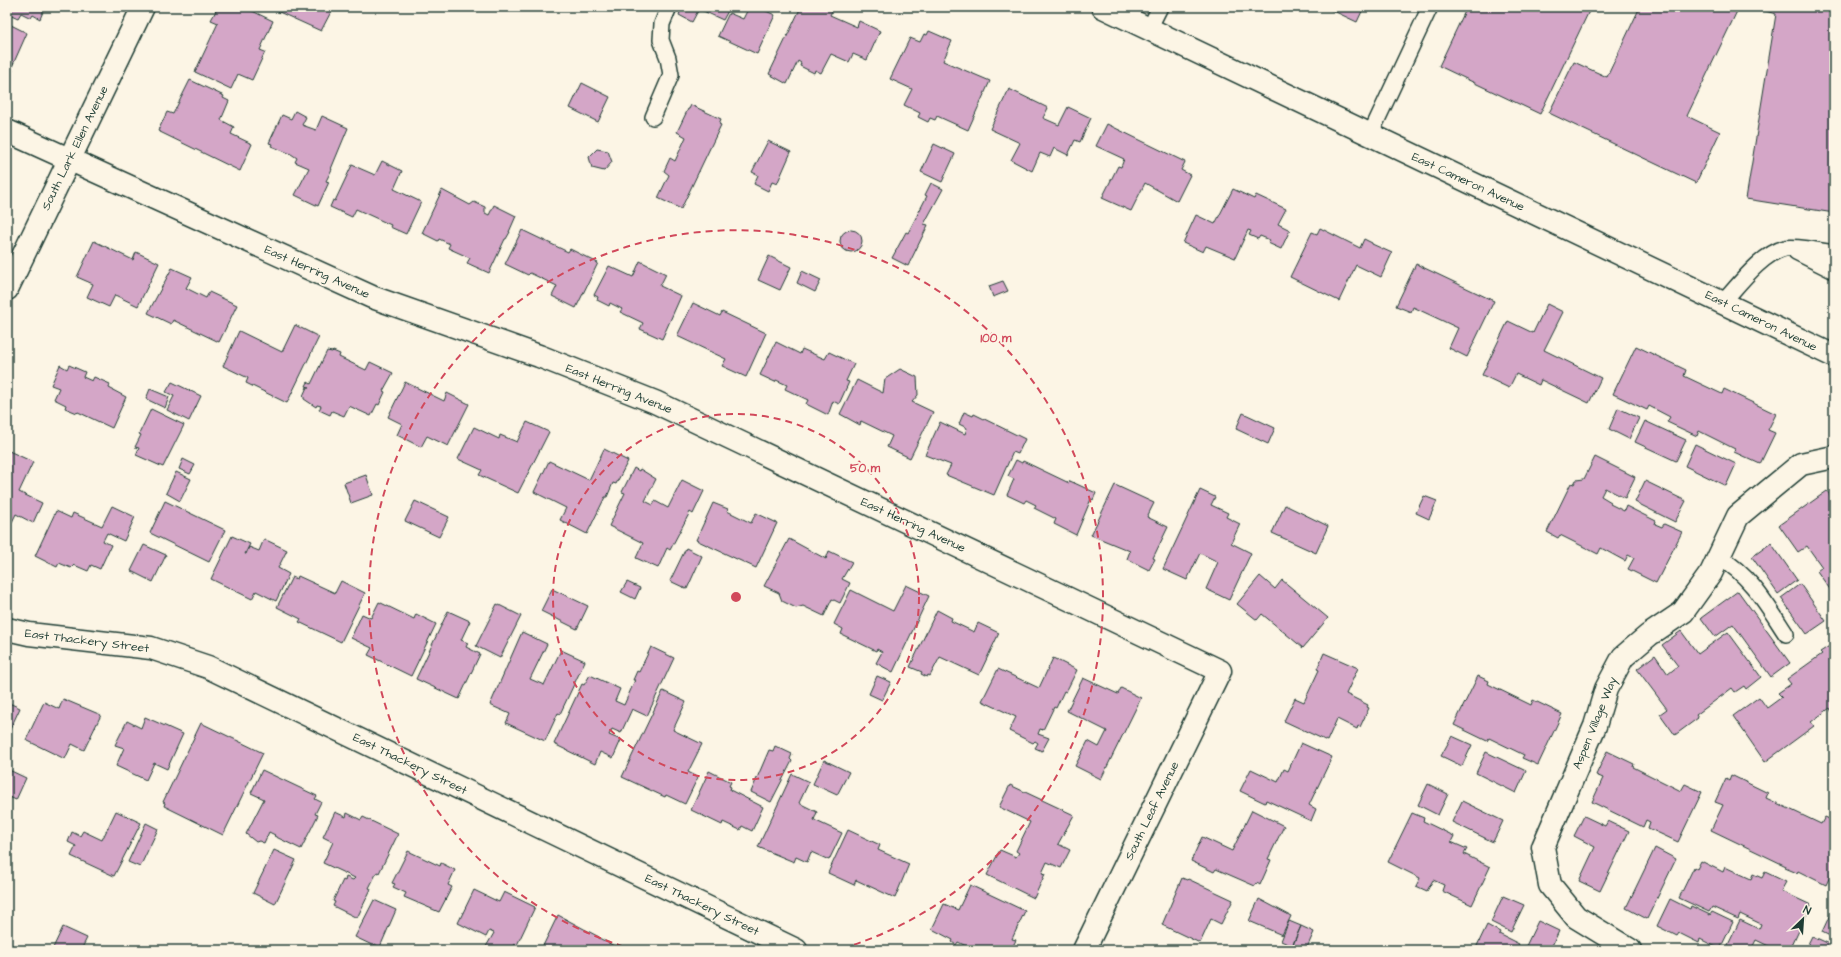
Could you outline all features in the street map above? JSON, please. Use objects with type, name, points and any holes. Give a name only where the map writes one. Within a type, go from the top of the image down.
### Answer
[{"type":"street","name":"South Lark Ellen Avenue","points":[[7,290],[143,7]]},
{"type":"street","name":"East Cameron Avenue","points":[[1103,7],[1834,356]]},
{"type":"street","name":"East Herring Avenue","points":[[7,131],[372,297],[539,356],[655,402],[1220,671]]},
{"type":"street","name":"Aspen Village Way","points":[[1630,950],[1576,917],[1550,885],[1543,847],[1595,726],[1606,689],[1623,657],[1649,635],[1683,612],[1711,573],[1738,516],[1801,464],[1834,457]]},
{"type":"street","name":"East Thackery Street","points":[[7,630],[29,634],[151,648],[208,667],[796,950]]},
{"type":"street","name":"South Leaf Avenue","points":[[1084,950],[1220,671]]},
{"type":"lane","points":[[653,117],[671,75],[668,58],[661,40],[662,24],[669,7]]},
{"type":"lane","points":[[1149,29],[1160,7]]},
{"type":"lane","points":[[1370,135],[1430,7]]},
{"type":"lane","points":[[1786,247],[1834,271]]},
{"type":"lane","points":[[1722,303],[1756,267],[1772,253],[1786,247],[1834,253]]},
{"type":"lane","points":[[1719,557],[1731,564],[1745,576],[1786,634]]},
{"type":"building","points":[[7,7],[45,7],[40,19],[33,15],[31,18],[21,13],[18,18],[7,13]]},
{"type":"building","points":[[218,7],[244,7],[273,21],[260,50],[265,52],[252,80],[238,74],[231,89],[195,72],[218,23],[211,20]]},
{"type":"building","points":[[268,7],[331,7],[333,8],[321,31]]},
{"type":"building","points":[[682,7],[730,7],[723,20],[699,9],[692,22],[679,15]]},
{"type":"building","points":[[749,7],[757,7],[775,15],[757,54],[718,36],[729,13],[743,19]]},
{"type":"building","points":[[801,7],[828,7],[833,9],[830,15],[857,27],[859,21],[880,31],[867,60],[853,54],[849,62],[831,54],[821,73],[815,70],[814,73],[800,66],[801,63],[798,61],[787,84],[769,74]]},
{"type":"building","points":[[1325,7],[1364,7],[1357,22]]},
{"type":"building","points":[[1467,7],[1591,7],[1540,114],[1439,66]]},
{"type":"building","points":[[1640,7],[1739,7],[1687,116],[1720,132],[1696,183],[1549,113],[1574,62],[1607,77]]},
{"type":"building","points":[[1751,7],[1818,7],[1834,9],[1834,213],[1746,199],[1776,14]]},
{"type":"building","points":[[7,23],[27,33],[11,69],[13,70],[7,82]]},
{"type":"building","points":[[929,31],[952,41],[943,61],[990,81],[968,130],[937,116],[935,120],[930,118],[928,122],[918,117],[920,113],[904,105],[912,89],[890,79],[910,38],[920,42],[924,34],[927,35]]},
{"type":"building","points":[[190,80],[224,96],[223,98],[229,101],[221,120],[234,127],[231,134],[252,144],[240,171],[158,131],[167,112],[173,114]]},
{"type":"building","points":[[582,83],[610,97],[598,122],[570,108]]},
{"type":"building","points":[[1009,89],[1048,108],[1043,118],[1059,125],[1068,107],[1091,118],[1080,142],[1075,140],[1068,155],[1054,148],[1050,157],[1040,153],[1032,171],[1011,160],[1020,143],[990,129]]},
{"type":"building","points":[[691,105],[721,119],[719,124],[721,125],[681,209],[658,198],[669,175],[664,171],[670,158],[675,161],[686,137],[677,132]]},
{"type":"building","points":[[295,111],[306,117],[302,125],[316,130],[322,116],[348,128],[326,181],[329,182],[318,206],[295,195],[309,168],[295,162],[297,158],[291,154],[271,146],[272,144],[269,143],[282,115],[291,119]]},
{"type":"building","points":[[1107,124],[1185,162],[1181,170],[1190,175],[1177,201],[1145,183],[1131,211],[1102,198],[1118,166],[1121,167],[1124,159],[1096,146]]},
{"type":"building","points":[[768,141],[791,152],[777,184],[772,182],[768,191],[754,184],[758,175],[752,172]]},
{"type":"building","points":[[934,144],[955,154],[942,182],[921,172]]},
{"type":"building","points":[[597,149],[608,151],[612,162],[604,171],[592,168],[589,157]]},
{"type":"building","points":[[382,161],[402,171],[394,189],[421,202],[406,234],[390,227],[391,225],[356,209],[352,217],[330,207],[333,200],[335,201],[352,165],[375,175]]},
{"type":"building","points":[[931,183],[943,189],[924,224],[928,225],[908,266],[892,258],[906,232],[908,233],[927,196],[925,195]]},
{"type":"building","points":[[1233,189],[1254,199],[1256,195],[1286,209],[1278,224],[1290,230],[1281,249],[1268,243],[1270,240],[1260,236],[1258,239],[1249,235],[1251,231],[1248,230],[1235,258],[1206,246],[1203,252],[1183,243],[1196,215],[1215,224]]},
{"type":"building","points":[[442,190],[470,205],[474,202],[485,207],[485,213],[489,215],[494,205],[516,216],[510,232],[505,239],[489,273],[467,263],[470,258],[448,248],[450,244],[439,239],[438,241],[422,233]]},
{"type":"building","points":[[1320,228],[1360,248],[1364,239],[1392,253],[1381,277],[1356,265],[1339,301],[1290,277],[1312,232],[1317,234]]},
{"type":"building","points":[[522,230],[568,252],[570,249],[598,263],[576,308],[552,296],[557,286],[530,273],[528,275],[505,264]]},
{"type":"building","points":[[847,230],[855,230],[862,237],[862,245],[855,252],[847,252],[840,245],[840,237]]},
{"type":"building","points":[[94,241],[133,260],[136,252],[159,263],[138,306],[115,295],[109,307],[87,297],[93,284],[77,277]]},
{"type":"building","points":[[769,256],[791,267],[780,290],[758,280]]},
{"type":"building","points":[[640,261],[666,274],[660,286],[681,296],[662,339],[640,329],[643,323],[620,312],[622,309],[610,303],[609,306],[597,300],[598,297],[594,295],[609,266],[633,277]]},
{"type":"building","points":[[1416,264],[1494,301],[1467,357],[1449,348],[1458,328],[1413,307],[1411,312],[1396,306]]},
{"type":"building","points":[[172,268],[192,277],[186,288],[206,298],[209,292],[237,305],[219,342],[173,320],[171,324],[148,313]]},
{"type":"building","points":[[802,271],[821,280],[815,292],[797,283]]},
{"type":"building","points":[[1003,281],[1008,291],[993,297],[989,286]]},
{"type":"building","points":[[693,303],[720,316],[722,312],[766,333],[746,377],[722,366],[726,359],[677,336]]},
{"type":"building","points":[[1547,304],[1563,312],[1544,350],[1601,378],[1589,403],[1541,380],[1539,385],[1516,374],[1509,388],[1482,375],[1508,321],[1533,333]]},
{"type":"building","points":[[295,325],[319,337],[287,403],[246,383],[248,378],[223,366],[239,331],[282,352]]},
{"type":"building","points":[[776,342],[800,354],[802,349],[825,359],[829,352],[854,364],[846,381],[849,382],[839,404],[833,401],[828,415],[806,404],[808,400],[785,389],[787,385],[776,380],[775,382],[760,375]]},
{"type":"building","points":[[1636,346],[1686,370],[1684,376],[1722,394],[1724,389],[1776,414],[1768,430],[1775,433],[1760,464],[1734,452],[1735,449],[1699,431],[1697,436],[1667,422],[1670,417],[1649,406],[1647,410],[1613,394]]},
{"type":"building","points":[[327,351],[333,351],[340,354],[339,357],[366,370],[370,362],[393,373],[383,391],[385,392],[379,405],[377,404],[371,416],[349,406],[344,416],[332,411],[330,415],[319,410],[321,406],[317,405],[316,407],[304,399],[303,396],[307,387],[309,387],[306,386],[308,382],[311,384]]},
{"type":"building","points":[[60,365],[67,369],[69,365],[85,372],[83,377],[92,381],[94,377],[110,384],[109,388],[126,397],[112,428],[78,412],[77,413],[65,408],[66,405],[54,399],[59,388],[51,385]]},
{"type":"building","points":[[900,369],[917,377],[918,395],[912,402],[933,412],[910,458],[887,447],[892,436],[861,421],[860,425],[840,414],[857,380],[883,393],[885,379]]},
{"type":"building","points":[[172,382],[201,396],[189,421],[167,410],[174,396],[166,392]]},
{"type":"building","points":[[405,382],[444,401],[447,393],[469,404],[448,446],[427,436],[421,447],[397,435],[402,424],[388,417]]},
{"type":"building","points":[[150,389],[169,397],[165,408],[146,399]]},
{"type":"building","points":[[1618,408],[1639,418],[1629,439],[1609,429]]},
{"type":"building","points":[[151,409],[184,425],[163,467],[136,455],[139,448],[135,447],[141,435],[139,434]]},
{"type":"building","points":[[964,412],[973,416],[974,414],[1025,439],[1018,454],[1013,452],[994,495],[946,475],[951,465],[925,455],[940,422],[965,434],[967,428],[959,424]]},
{"type":"building","points":[[1243,413],[1275,428],[1268,444],[1236,429]]},
{"type":"building","points":[[1645,421],[1686,440],[1676,461],[1635,442]]},
{"type":"building","points":[[527,422],[549,432],[518,493],[479,475],[482,470],[458,459],[474,427],[499,439],[500,435],[517,442]]},
{"type":"building","points":[[1695,444],[1736,464],[1726,486],[1685,466]]},
{"type":"building","points":[[604,449],[628,461],[616,484],[613,483],[607,497],[605,497],[587,534],[560,520],[566,508],[534,492],[549,461],[589,480]]},
{"type":"building","points":[[9,451],[33,462],[19,492],[42,503],[33,523],[16,514],[7,532],[7,456]]},
{"type":"building","points":[[1595,457],[1635,477],[1625,498],[1605,488],[1601,496],[1611,502],[1610,504],[1624,511],[1626,506],[1656,521],[1655,524],[1662,527],[1664,524],[1682,532],[1656,583],[1628,569],[1634,558],[1628,555],[1625,561],[1601,548],[1598,554],[1560,535],[1558,538],[1547,532],[1571,483],[1574,484],[1576,480],[1584,479]]},
{"type":"building","points":[[183,459],[195,465],[190,474],[179,469]]},
{"type":"building","points":[[1016,460],[1022,463],[1023,461],[1069,483],[1070,481],[1096,493],[1093,500],[1091,499],[1076,535],[1054,524],[1056,519],[1034,508],[1036,505],[1026,500],[1024,503],[1007,495],[1014,479],[1008,476]]},
{"type":"building","points":[[634,468],[639,471],[640,469],[656,479],[645,501],[653,505],[655,501],[668,508],[682,480],[704,491],[693,514],[690,512],[670,550],[667,548],[658,568],[636,558],[643,543],[609,526],[625,493],[622,492]]},
{"type":"building","points":[[176,472],[191,479],[180,501],[166,493]]},
{"type":"building","points":[[366,475],[373,495],[351,503],[344,483]]},
{"type":"building","points":[[1645,481],[1686,501],[1675,522],[1635,502]]},
{"type":"building","points":[[1115,485],[1154,503],[1147,517],[1168,527],[1149,570],[1127,559],[1130,551],[1091,535]]},
{"type":"building","points":[[1200,490],[1215,497],[1211,505],[1228,513],[1226,517],[1240,524],[1231,543],[1251,553],[1229,600],[1206,589],[1218,562],[1200,553],[1187,580],[1163,569]]},
{"type":"building","points":[[1827,491],[1834,501],[1834,595],[1817,571],[1822,567],[1807,546],[1798,552],[1779,525]]},
{"type":"building","points":[[1424,496],[1437,501],[1429,519],[1416,513]]},
{"type":"building","points":[[165,501],[225,530],[209,562],[150,533]]},
{"type":"building","points":[[415,501],[449,517],[439,537],[405,521]]},
{"type":"building","points":[[713,503],[728,509],[727,511],[751,523],[756,513],[777,523],[756,568],[696,540]]},
{"type":"building","points":[[1285,505],[1328,526],[1316,553],[1272,533]]},
{"type":"building","points":[[112,506],[135,517],[124,541],[107,533],[103,541],[111,545],[100,569],[91,565],[88,571],[74,565],[71,568],[59,563],[57,567],[35,556],[56,511],[71,518],[73,513],[102,526]]},
{"type":"building","points":[[232,536],[250,544],[245,554],[249,547],[259,551],[264,539],[287,550],[278,568],[289,574],[276,601],[256,591],[252,599],[211,579]]},
{"type":"building","points":[[789,539],[826,559],[829,551],[852,562],[842,579],[850,583],[840,603],[832,599],[824,616],[803,606],[796,608],[782,601],[779,593],[764,586]]},
{"type":"building","points":[[1771,543],[1797,580],[1778,594],[1752,557]]},
{"type":"building","points":[[144,545],[166,555],[153,582],[131,571]]},
{"type":"building","points":[[686,548],[702,556],[687,589],[670,581]]},
{"type":"building","points":[[298,576],[335,593],[341,581],[365,593],[341,642],[299,622],[301,619],[277,607],[292,577],[297,579]]},
{"type":"building","points":[[1260,576],[1275,589],[1282,580],[1328,618],[1303,648],[1262,614],[1257,620],[1237,604]]},
{"type":"building","points":[[627,582],[640,588],[635,599],[621,592]]},
{"type":"building","points":[[1800,584],[1826,621],[1807,634],[1781,598]]},
{"type":"building","points":[[906,585],[929,596],[893,672],[876,663],[882,652],[877,649],[876,651],[841,634],[843,629],[834,624],[851,590],[893,611]]},
{"type":"building","points":[[552,589],[588,606],[577,629],[541,611]]},
{"type":"building","points":[[1738,591],[1790,663],[1771,677],[1733,624],[1715,637],[1701,618]]},
{"type":"building","points":[[379,602],[414,619],[416,614],[436,624],[411,676],[368,655],[372,648],[351,638],[362,614],[371,618]]},
{"type":"building","points":[[497,604],[521,616],[500,658],[476,646]]},
{"type":"building","points":[[937,610],[952,618],[951,621],[974,632],[978,623],[999,633],[979,675],[940,657],[930,676],[928,675],[927,677],[921,674],[922,672],[910,667]]},
{"type":"building","points":[[448,611],[470,621],[461,640],[468,643],[466,647],[480,654],[459,699],[416,679]]},
{"type":"building","points":[[1681,631],[1698,654],[1728,632],[1761,677],[1746,689],[1744,686],[1735,692],[1732,688],[1696,715],[1698,718],[1675,735],[1660,714],[1667,709],[1637,669],[1655,655],[1668,674],[1678,666],[1662,645]]},
{"type":"building","points":[[522,632],[547,644],[530,679],[544,685],[561,650],[585,661],[560,714],[558,713],[545,741],[506,723],[510,714],[490,705]]},
{"type":"building","points":[[1831,645],[1834,650],[1834,710],[1832,712],[1830,708],[1811,722],[1814,726],[1765,762],[1733,716],[1759,697],[1767,708],[1782,697],[1778,693],[1791,684],[1787,679],[1822,654],[1820,652]]},
{"type":"building","points":[[651,647],[674,658],[647,716],[632,709],[621,733],[612,729],[609,735],[621,740],[613,758],[600,752],[595,764],[554,744],[582,684],[584,685],[590,675],[620,689],[615,701],[624,705],[635,680],[633,680],[637,671],[639,672]]},
{"type":"building","points":[[1324,653],[1358,668],[1346,694],[1368,705],[1367,707],[1369,708],[1360,727],[1358,726],[1357,729],[1337,719],[1327,741],[1284,721],[1295,698],[1304,702],[1319,670],[1317,669]]},
{"type":"building","points":[[1053,658],[1077,670],[1066,692],[1064,691],[1056,708],[1054,707],[1043,730],[1040,729],[1038,734],[1049,738],[1042,751],[1035,748],[1038,743],[1035,741],[1033,743],[1009,731],[1016,717],[982,701],[998,669],[1039,688]]},
{"type":"building","points":[[877,676],[891,682],[882,700],[869,694]]},
{"type":"building","points":[[1478,676],[1489,681],[1488,684],[1531,705],[1533,700],[1562,714],[1538,765],[1522,758],[1524,755],[1489,738],[1487,741],[1454,725]]},
{"type":"building","points":[[1083,678],[1118,694],[1121,688],[1141,698],[1101,779],[1075,766],[1088,741],[1099,747],[1107,731],[1067,711]]},
{"type":"building","points":[[663,691],[686,702],[673,730],[702,744],[688,772],[698,777],[685,804],[666,795],[665,797],[622,777]]},
{"type":"building","points":[[63,699],[101,715],[84,750],[72,744],[65,759],[26,740],[44,702],[59,709]]},
{"type":"building","points":[[7,702],[20,708],[7,736]]},
{"type":"building","points":[[145,717],[183,734],[167,769],[154,763],[146,780],[116,766],[124,748],[115,745],[127,721],[141,728]]},
{"type":"building","points":[[201,723],[263,753],[223,835],[164,806],[165,803],[163,802]]},
{"type":"building","points":[[1452,736],[1472,745],[1462,766],[1441,756]]},
{"type":"building","points":[[1301,743],[1332,757],[1309,805],[1316,809],[1311,821],[1266,800],[1265,803],[1240,791],[1251,769],[1278,782],[1284,769],[1288,771]]},
{"type":"building","points":[[775,746],[792,754],[790,759],[792,761],[771,802],[751,792],[769,750],[773,751]]},
{"type":"building","points":[[1607,751],[1634,764],[1633,767],[1681,791],[1685,784],[1702,792],[1678,842],[1648,828],[1650,822],[1646,820],[1643,827],[1592,802],[1603,778],[1596,775]]},
{"type":"building","points":[[1486,752],[1526,771],[1516,793],[1476,773]]},
{"type":"building","points":[[824,760],[849,772],[837,795],[813,784]]},
{"type":"building","points":[[7,769],[26,778],[16,800],[7,796]]},
{"type":"building","points":[[262,770],[317,796],[315,799],[321,802],[315,814],[318,815],[301,849],[269,832],[264,843],[259,841],[256,842],[246,834],[264,799],[251,793]]},
{"type":"building","points":[[709,771],[731,782],[729,786],[731,787],[730,790],[763,807],[752,831],[742,826],[740,830],[723,822],[722,825],[691,810]]},
{"type":"building","points":[[792,774],[809,782],[799,803],[817,812],[814,820],[842,833],[829,860],[811,852],[807,862],[796,857],[794,862],[758,847]]},
{"type":"building","points":[[1731,775],[1768,793],[1766,798],[1821,824],[1825,817],[1834,821],[1834,868],[1826,885],[1798,871],[1797,873],[1785,868],[1786,866],[1711,830],[1723,805],[1715,802],[1726,778],[1729,780]]},
{"type":"building","points":[[1428,784],[1448,794],[1438,815],[1418,805]]},
{"type":"building","points":[[1010,785],[1074,815],[1058,844],[1070,850],[1061,868],[1047,862],[1042,873],[1045,874],[1034,898],[987,875],[1000,850],[1016,857],[1019,853],[1016,851],[1030,822],[999,807]]},
{"type":"building","points":[[1462,801],[1503,821],[1493,842],[1452,822]]},
{"type":"building","points":[[1252,810],[1284,826],[1268,859],[1271,860],[1260,885],[1257,883],[1255,886],[1216,869],[1214,872],[1191,861],[1202,837],[1232,851]]},
{"type":"building","points":[[116,811],[141,823],[114,876],[71,856],[76,846],[68,842],[72,832],[80,836],[83,831],[102,840]]},
{"type":"building","points":[[335,812],[346,817],[347,813],[361,820],[363,817],[398,834],[379,873],[377,872],[369,888],[371,889],[357,918],[333,906],[335,902],[333,901],[343,880],[345,881],[346,877],[353,880],[355,878],[323,863],[333,842],[323,837]]},
{"type":"building","points":[[1412,813],[1424,818],[1423,821],[1454,836],[1451,842],[1467,849],[1464,854],[1490,867],[1472,905],[1442,891],[1444,885],[1433,880],[1427,891],[1416,886],[1420,878],[1388,862]]},
{"type":"building","points":[[1584,816],[1605,826],[1608,821],[1629,831],[1600,891],[1579,881],[1595,847],[1574,836]]},
{"type":"building","points":[[146,823],[158,829],[140,867],[128,862]]},
{"type":"building","points":[[848,830],[880,845],[878,850],[909,864],[895,898],[856,880],[854,885],[828,873]]},
{"type":"building","points":[[1655,848],[1676,859],[1647,919],[1626,908]]},
{"type":"building","points":[[274,850],[296,860],[275,904],[253,893]]},
{"type":"building","points":[[408,851],[440,866],[441,863],[455,870],[448,885],[452,887],[439,912],[404,897],[406,893],[393,887],[395,884],[392,883]]},
{"type":"building","points":[[1701,861],[1723,872],[1725,867],[1751,879],[1753,874],[1762,878],[1765,872],[1786,882],[1781,891],[1811,905],[1790,950],[1777,950],[1756,940],[1751,950],[1734,950],[1727,947],[1740,920],[1759,929],[1761,924],[1740,914],[1738,919],[1712,907],[1709,912],[1679,898],[1694,867],[1697,869]]},
{"type":"building","points":[[1182,878],[1188,879],[1233,900],[1221,924],[1211,919],[1200,943],[1162,925]]},
{"type":"building","points":[[970,885],[1025,911],[1012,939],[1016,940],[1011,950],[974,950],[958,942],[956,945],[952,942],[953,940],[932,929],[944,904],[958,910]]},
{"type":"building","points":[[474,890],[499,902],[504,892],[535,907],[517,945],[515,944],[512,950],[484,950],[494,933],[489,931],[486,937],[458,923]]},
{"type":"building","points":[[1503,896],[1524,905],[1511,932],[1491,922]]},
{"type":"building","points":[[1259,899],[1291,916],[1282,935],[1249,921]]},
{"type":"building","points":[[1670,899],[1690,909],[1691,906],[1710,915],[1712,912],[1733,922],[1720,949],[1700,939],[1699,943],[1679,933],[1677,936],[1657,926]]},
{"type":"building","points":[[374,900],[396,910],[380,947],[375,944],[374,946],[355,937]]},
{"type":"building","points":[[1834,906],[1834,938],[1822,932]]},
{"type":"building","points":[[558,915],[599,938],[620,949],[541,950]]},
{"type":"building","points":[[1289,921],[1301,926],[1292,946],[1281,941]]},
{"type":"building","points":[[1538,921],[1559,931],[1550,950],[1530,950],[1525,948]]},
{"type":"building","points":[[1487,925],[1500,932],[1499,934],[1519,944],[1517,949],[1519,950],[1475,950]]},
{"type":"building","points":[[1301,926],[1314,932],[1306,950],[1291,950]]},
{"type":"building","points":[[63,927],[87,938],[81,950],[52,950]]},
{"type":"building","points":[[1812,936],[1834,946],[1834,950],[1805,950]]}]
